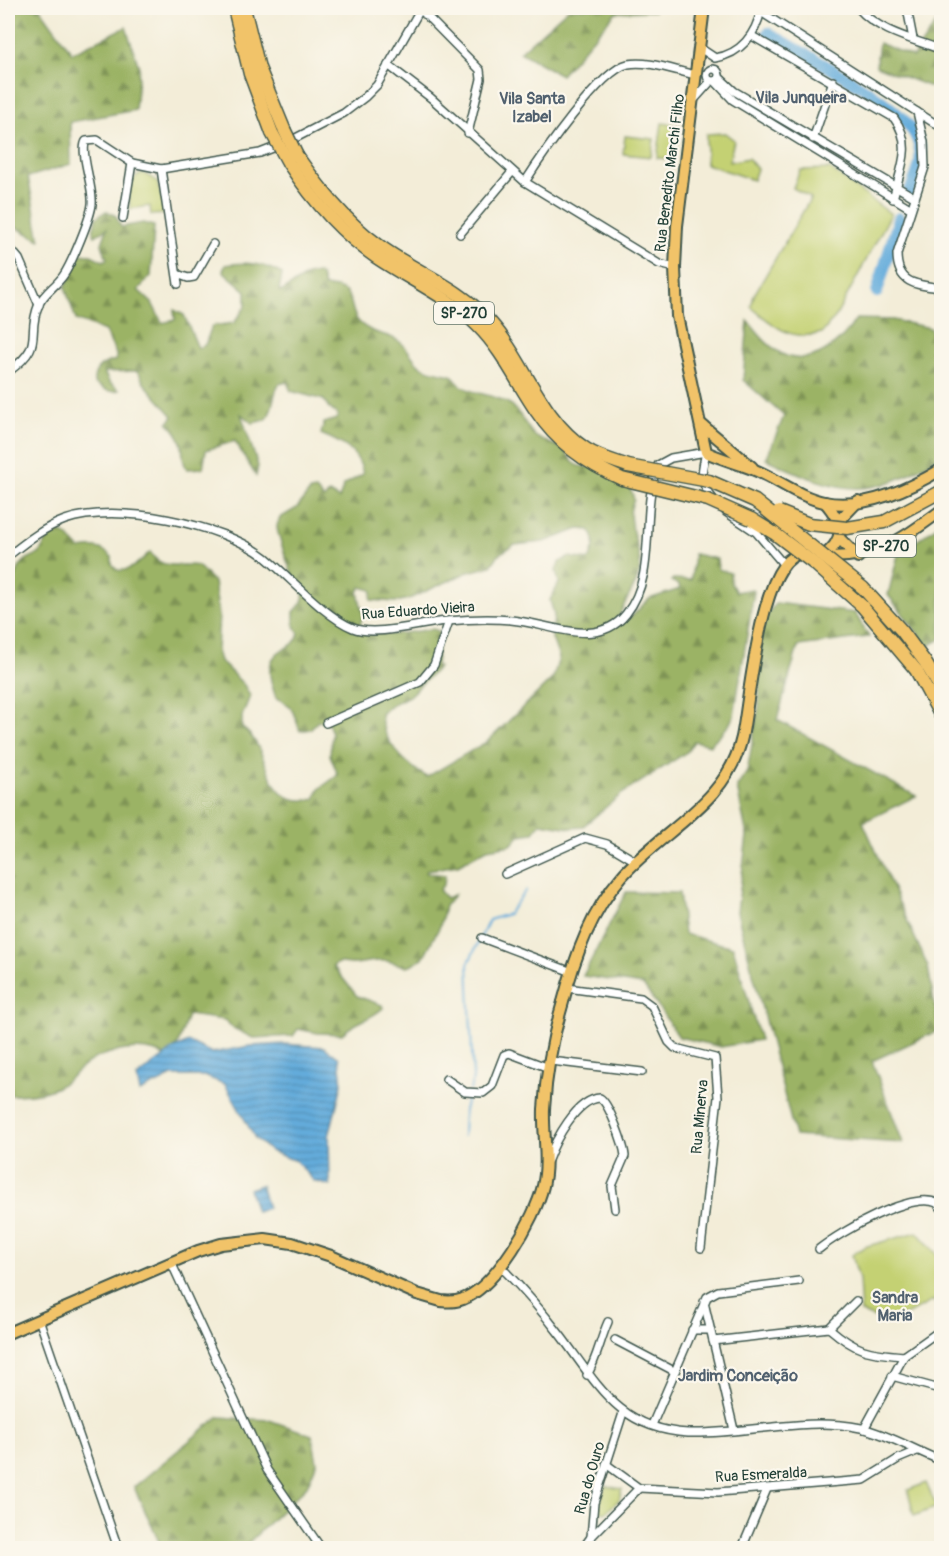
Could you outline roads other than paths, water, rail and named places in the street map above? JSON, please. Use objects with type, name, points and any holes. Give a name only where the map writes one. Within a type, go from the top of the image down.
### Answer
[{"type":"highway","name":"SP-270","points":[[234,8],[250,74],[304,187],[347,234],[374,256],[440,294],[478,326],[508,363],[538,414],[567,447],[585,461],[622,479],[708,500],[751,519],[774,533],[816,565],[862,606],[942,691]]},
{"type":"highway","name":"SP-270","points":[[244,8],[278,131]]},
{"type":"highway","name":"SP-270","points":[[293,160],[329,200],[377,245],[447,286],[489,320],[518,359],[545,405],[570,436],[586,449],[628,466],[709,481],[754,501],[857,582],[902,631],[942,718]]},
{"type":"highway","points":[[754,501],[809,524],[842,529],[884,522],[942,491]]},
{"type":"main road","name":"Rua Benedito Marchi Filho","points":[[704,8],[677,226],[675,268],[677,316],[706,452]]},
{"type":"main road","points":[[702,425],[756,470],[791,490],[825,502],[858,501],[893,494],[942,469]]},
{"type":"main road","points":[[706,452],[730,463],[756,470]]},
{"type":"main road","points":[[822,556],[832,550],[858,501]]},
{"type":"main road","points":[[825,502],[858,556]]},
{"type":"main road","name":"SP-270","points":[[784,565],[790,557],[799,553],[822,556],[858,556],[902,539],[942,510]]},
{"type":"main road","points":[[8,1333],[171,1262],[221,1244],[265,1239],[292,1243],[331,1256],[417,1294],[452,1302],[465,1298],[500,1266],[537,1205],[546,1165],[544,1110],[550,1065],[567,988],[585,934],[603,899],[637,862],[700,809],[732,763],[741,741],[761,622],[767,601],[784,565]]},
{"type":"street","points":[[39,305],[63,277],[92,206],[92,187],[83,145],[90,140],[97,140],[132,163],[161,170],[260,153],[308,133],[344,113],[365,97],[388,65],[420,8],[480,70],[482,79],[468,133]]},
{"type":"street","points":[[858,8],[870,20],[887,30],[942,50]]},
{"type":"street","points":[[907,8],[913,39]]},
{"type":"street","points":[[716,58],[740,48],[752,36],[761,10],[942,128]]},
{"type":"street","points":[[752,36],[888,113],[902,130],[905,140],[904,167],[893,199]]},
{"type":"street","points":[[700,48],[716,58]]},
{"type":"street","points":[[716,58],[714,69],[707,73],[733,100],[910,208]]},
{"type":"street","points":[[525,182],[561,127],[620,67],[638,64],[696,75]]},
{"type":"street","points":[[388,65],[431,98],[525,182],[659,264],[675,268]]},
{"type":"street","points":[[694,100],[715,80],[718,71],[714,69]]},
{"type":"street","points":[[715,80],[914,197]]},
{"type":"street","points":[[813,139],[833,81]]},
{"type":"street","points":[[917,112],[926,155],[897,254],[897,268],[901,276],[911,283],[942,288]]},
{"type":"street","points":[[123,218],[132,163]]},
{"type":"street","points":[[161,170],[178,284]]},
{"type":"street","points":[[460,234],[512,172]]},
{"type":"street","points":[[177,274],[188,278],[194,277],[213,244]]},
{"type":"street","points":[[8,246],[19,259],[39,305],[34,343],[25,358],[8,372]]},
{"type":"street","points":[[706,452],[701,475],[702,487],[733,518],[756,532],[784,565]]},
{"type":"street","name":"Rua Eduardo Vieira","points":[[8,556],[34,536],[66,520],[101,514],[144,516],[217,532],[247,544],[338,620],[360,631],[449,621],[511,620],[586,634],[615,626],[636,600],[642,585],[651,490],[658,465],[671,458],[706,452]]},
{"type":"street","points":[[326,723],[420,682],[434,665],[449,621]]},
{"type":"street","points":[[505,874],[585,838],[608,844],[637,862]]},
{"type":"street","points":[[482,938],[572,972]]},
{"type":"street","name":"Rua Minerva","points":[[567,988],[641,998],[652,1006],[669,1042],[675,1048],[715,1058],[718,1097],[701,1248]]},
{"type":"street","points":[[447,1079],[465,1092],[477,1095],[492,1086],[506,1053],[513,1053],[550,1065],[642,1072]]},
{"type":"street","points":[[546,1165],[558,1134],[567,1123],[590,1101],[600,1098],[605,1100],[610,1106],[615,1129],[624,1150],[612,1186],[615,1209]]},
{"type":"street","points":[[819,1249],[849,1227],[901,1207],[928,1201],[937,1203],[942,1209]]},
{"type":"street","points":[[171,1262],[267,1470],[321,1548]]},
{"type":"street","points":[[500,1266],[536,1303],[587,1375],[607,1399],[623,1413],[679,1433],[802,1425],[838,1425],[864,1429],[942,1461]]},
{"type":"street","points":[[652,1425],[704,1302],[718,1291],[799,1281]]},
{"type":"street","points":[[713,1341],[829,1328],[856,1301]]},
{"type":"street","points":[[704,1302],[734,1431]]},
{"type":"street","points":[[39,1319],[118,1548]]},
{"type":"street","points":[[587,1375],[594,1363],[598,1344],[608,1322]]},
{"type":"street","points":[[829,1328],[850,1346],[861,1350],[904,1356]]},
{"type":"street","points":[[864,1429],[904,1356],[942,1329]]},
{"type":"street","points":[[692,1330],[710,1330]]},
{"type":"street","points":[[615,1340],[674,1371]]},
{"type":"street","points":[[892,1376],[936,1388]]},
{"type":"street","name":"Rua do Ouro","points":[[583,1548],[591,1537],[594,1503],[623,1413]]},
{"type":"street","name":"Rua Esmeralda","points":[[639,1488],[767,1490],[864,1480],[898,1458],[917,1451]]},
{"type":"street","points":[[591,1537],[639,1488],[606,1464]]},
{"type":"street","points":[[742,1548],[767,1490]]},
{"type":"water","points":[[189,1042],[212,1053],[250,1046],[285,1044],[324,1047],[339,1058],[342,1084],[329,1136],[330,1186],[314,1181],[296,1161],[270,1151],[255,1138],[225,1084],[204,1076],[172,1076],[140,1092],[137,1077],[175,1048]]},
{"type":"water","points":[[261,1185],[268,1208],[256,1212],[249,1189]]},
{"type":"waterway","points":[[768,33],[851,80],[893,110],[908,125],[917,139],[920,153],[918,172],[909,192]]},
{"type":"waterway","points":[[877,292],[899,218]]},
{"type":"waterway","points":[[470,1090],[473,1078],[468,964],[489,920],[508,914],[526,890]]},
{"type":"waterway","points":[[463,1136],[464,1110],[468,1095]]},
{"type":"district","name":"Vila Junqueira","points":[[801,98]]},
{"type":"district","name":"Vila Santa Izabel","points":[[532,108]]},
{"type":"district","name":"Sandra Maria","points":[[895,1307]]},
{"type":"district","name":"Jardim Conceição","points":[[738,1376]]}]
